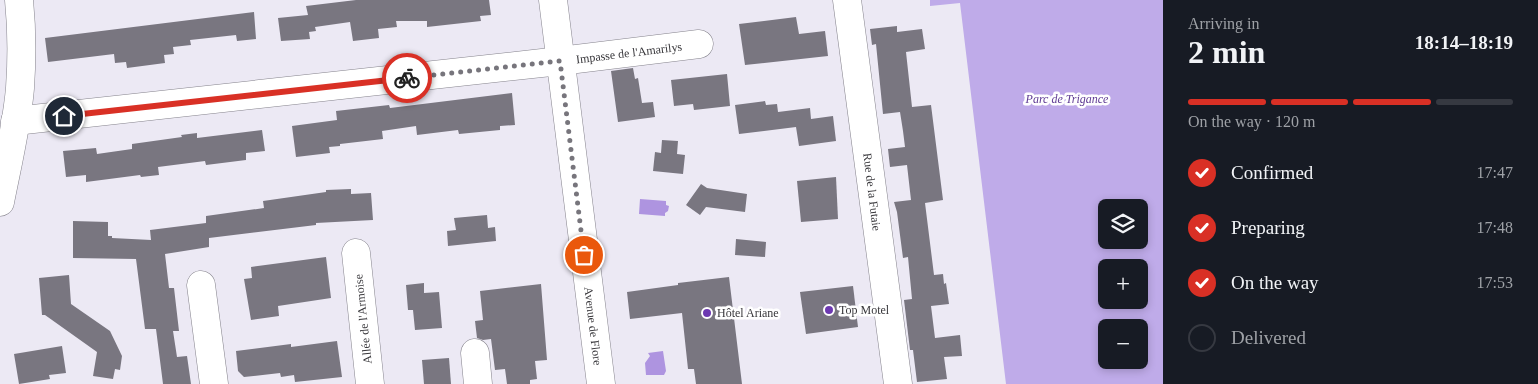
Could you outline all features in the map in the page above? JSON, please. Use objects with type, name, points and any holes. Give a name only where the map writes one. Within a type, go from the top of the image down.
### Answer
[{"type":"street","points":[[0,202],[11,116],[20,89],[22,31],[19,0]]},
{"type":"street","name":"Avenue de Flore","points":[[553,0],[600,384]]},
{"type":"street","name":"Rue de la Futaie","points":[[847,0],[898,384]]},
{"type":"street","name":"Impasse de l'Amarilys","points":[[11,116],[560,61],[699,44]]},
{"type":"street","name":"Allée de l'Armoise","points":[[356,253],[370,384]]},
{"type":"street","points":[[201,285],[214,384]]},
{"type":"street","points":[[475,353],[478,384]]},
{"type":"green space","name":"Parc de Trigance","points":[[930,0],[1163,0],[1163,384],[1006,384],[960,3],[930,6]]},
{"type":"shaded area","points":[[640,199],[666,201],[666,205],[669,206],[668,211],[665,213],[665,216],[639,214]]},
{"type":"shaded area","points":[[663,351],[666,371],[664,375],[646,375],[645,363],[650,356],[648,353]]},
{"type":"building","points":[[356,0],[489,0],[491,15],[480,16],[481,21],[427,27],[427,21],[396,21],[397,27],[378,29],[379,38],[353,41],[350,22],[315,27],[316,31],[309,32],[310,39],[281,41],[278,18],[308,15],[306,6]]},
{"type":"building","points":[[254,12],[256,39],[237,41],[236,35],[190,40],[191,45],[173,47],[174,54],[164,55],[165,63],[127,68],[126,62],[115,63],[114,54],[48,62],[45,38]]},
{"type":"building","points":[[796,17],[799,34],[825,31],[828,56],[745,65],[739,24]]},
{"type":"building","points":[[897,26],[897,32],[922,29],[925,49],[906,52],[912,107],[931,105],[943,200],[925,203],[934,275],[943,274],[949,304],[931,306],[935,338],[960,335],[962,356],[944,357],[947,379],[917,382],[913,350],[910,350],[904,300],[912,299],[908,257],[903,258],[894,202],[911,200],[907,165],[890,167],[888,149],[905,147],[903,131],[900,112],[883,114],[876,44],[872,45],[870,29]]},
{"type":"building","points":[[633,68],[635,79],[638,78],[642,103],[653,102],[655,117],[618,122],[611,71]]},
{"type":"building","points":[[727,74],[730,106],[694,110],[693,104],[674,106],[671,80]]},
{"type":"building","points":[[512,93],[515,125],[500,126],[500,130],[459,134],[458,130],[417,135],[416,126],[382,131],[383,139],[329,147],[330,153],[296,157],[292,126],[337,120],[336,111],[389,105],[390,108]]},
{"type":"building","points":[[765,101],[766,105],[777,104],[778,112],[810,108],[811,119],[833,116],[836,141],[799,146],[796,127],[739,134],[735,105]]},
{"type":"building","points":[[262,130],[265,151],[246,153],[246,160],[206,165],[205,161],[158,167],[159,175],[141,177],[140,175],[86,182],[86,175],[66,177],[63,151],[96,148],[97,154],[132,149],[132,144],[182,137],[181,135],[197,133],[197,138]]},
{"type":"building","points":[[662,140],[678,141],[677,154],[685,155],[683,174],[653,171],[655,152],[661,153]]},
{"type":"building","points":[[836,177],[838,219],[801,222],[797,181]]},
{"type":"building","points":[[701,184],[707,188],[747,194],[745,212],[706,207],[700,215],[686,205]]},
{"type":"building","points":[[351,189],[351,194],[371,193],[373,220],[316,223],[316,225],[209,238],[209,247],[165,254],[169,288],[174,288],[179,331],[173,331],[177,357],[187,356],[191,384],[163,384],[156,329],[145,329],[136,259],[73,258],[73,221],[108,222],[108,236],[112,236],[112,238],[151,240],[150,230],[206,223],[206,216],[264,208],[263,201],[326,192],[326,190]]},
{"type":"building","points":[[487,215],[488,228],[495,227],[496,241],[448,246],[447,231],[456,230],[454,218]]},
{"type":"building","points":[[736,239],[766,242],[765,257],[735,255]]},
{"type":"building","points":[[326,257],[331,298],[278,306],[279,316],[251,320],[244,279],[252,278],[251,267]]},
{"type":"building","points":[[69,275],[71,304],[110,331],[122,356],[120,370],[115,369],[113,379],[93,376],[97,352],[45,315],[42,315],[39,278]]},
{"type":"building","name":"Hôtel Ariane","points":[[729,277],[742,384],[696,384],[694,369],[688,369],[682,313],[630,319],[627,292]]},
{"type":"building","points":[[424,283],[424,293],[439,292],[442,328],[415,330],[413,310],[408,310],[406,285]]},
{"type":"building","points":[[541,284],[547,360],[535,361],[537,379],[530,380],[530,384],[507,384],[505,369],[495,370],[491,339],[483,340],[477,338],[475,321],[483,320],[480,291]]},
{"type":"building","name":"Top Motel","points":[[853,286],[858,327],[806,334],[800,292]]},
{"type":"building","points":[[337,341],[342,377],[295,382],[294,375],[281,377],[280,373],[244,377],[238,371],[236,351],[291,344],[291,347]]},
{"type":"building","points":[[62,346],[66,373],[49,375],[50,379],[19,384],[14,354]]},
{"type":"building","points":[[449,358],[451,384],[424,384],[422,360]]},
{"type":"way so far","points":[[407,78],[560,61],[584,255]]},
{"type":"place","name":"Top Motel","points":[[829,310]]},
{"type":"place","name":"Hôtel Ariane","points":[[707,313]]},
{"type":"route","points":[[64,116],[407,78]]}]
